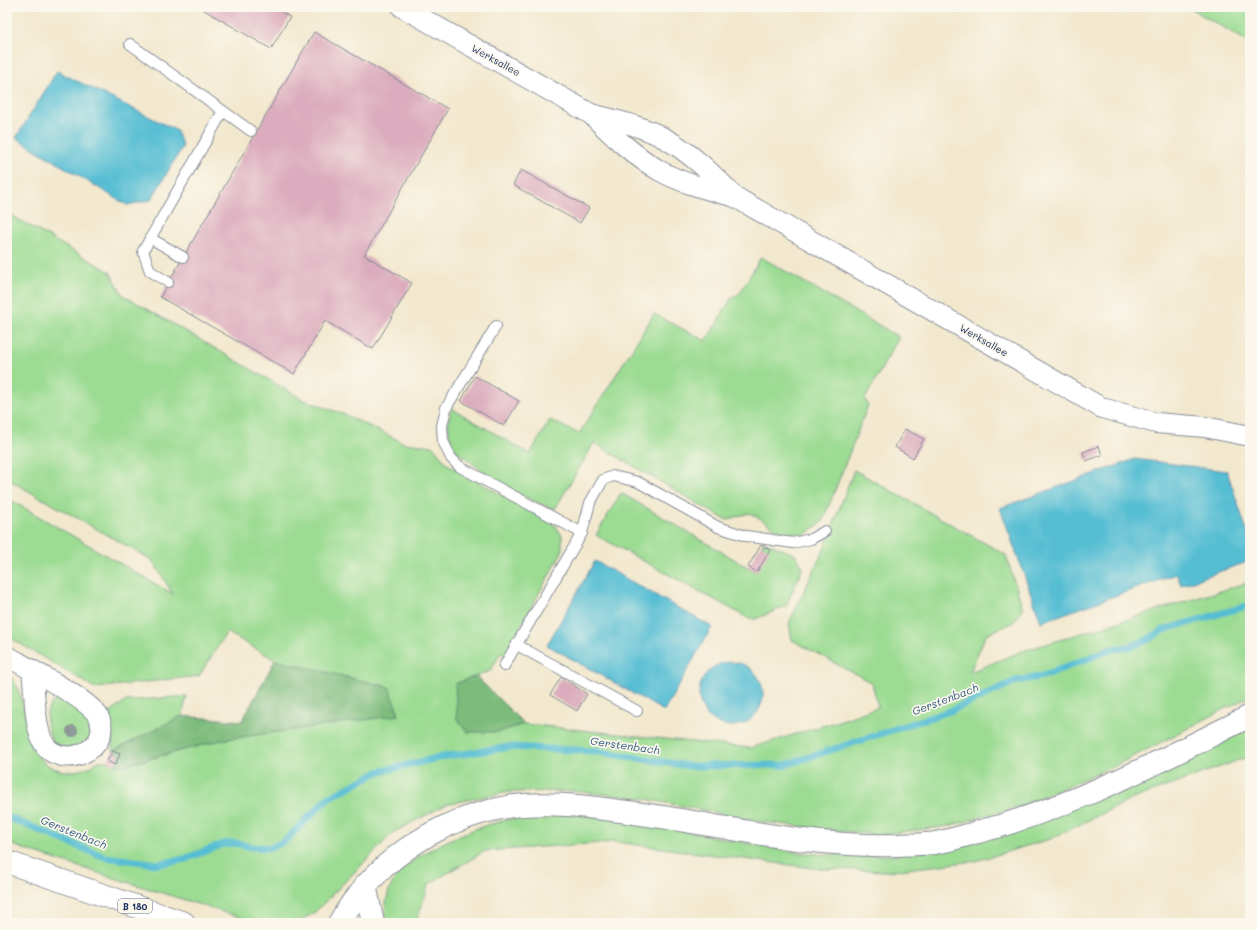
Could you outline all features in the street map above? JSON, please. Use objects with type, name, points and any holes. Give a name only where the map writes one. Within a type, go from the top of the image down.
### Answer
[{"type":"street","name":"Werksallee","points":[[402,7],[591,114],[632,152],[663,172],[701,187],[735,196]]},
{"type":"street","name":"Werksallee","points":[[591,114],[625,123],[663,137],[699,163],[735,196],[1102,408],[1156,422],[1205,427],[1250,436]]},
{"type":"street","points":[[7,656],[32,671]]},
{"type":"street","points":[[339,923],[365,885],[392,859],[426,835],[466,818],[514,806],[556,805],[597,808],[679,819],[798,841],[842,845],[934,843],[1000,826],[1066,804],[1250,716]]},
{"type":"street","name":"B 180","points":[[7,862],[184,923]]},
{"type":"street","points":[[365,885],[373,923]]},
{"type":"lane","points":[[130,44],[250,131]]},
{"type":"lane","points":[[168,282],[150,271],[143,251],[223,112]]},
{"type":"lane","points":[[150,238],[183,257]]},
{"type":"lane","points":[[496,326],[446,408],[442,426],[443,441],[452,458],[460,467],[582,533]]},
{"type":"lane","points":[[504,666],[582,533],[590,503],[603,480],[613,476],[638,482],[718,527],[746,536],[793,543],[811,539],[825,532]]},
{"type":"lane","points":[[517,645],[638,711]]},
{"type":"green space","points":[[1188,7],[1250,7],[1250,43]]},
{"type":"green space","points":[[7,213],[110,272],[123,295],[302,399],[346,415],[404,443],[433,446],[447,464],[555,525],[562,535],[562,552],[505,655],[501,653],[490,671],[455,684],[498,732],[524,724],[750,748],[842,720],[878,707],[872,683],[792,640],[789,623],[824,549],[854,470],[1006,555],[1023,609],[1013,623],[986,634],[970,672],[1023,651],[1250,582],[1250,696],[1117,765],[1018,807],[949,826],[877,835],[763,822],[641,798],[571,791],[509,792],[447,804],[394,832],[315,912],[297,923],[258,923],[7,843],[7,672],[20,693],[29,732],[36,751],[42,760],[49,766],[67,771],[83,769],[99,761],[105,761],[122,766],[221,740],[399,714],[388,687],[275,660],[227,632],[199,676],[95,688],[7,636],[7,498],[173,594],[152,560],[7,479]]},
{"type":"green space","points":[[761,257],[899,337],[865,399],[868,405],[823,521],[805,535],[777,530],[749,513],[726,520],[594,443],[555,509],[529,499],[501,483],[452,447],[448,425],[451,408],[530,454],[550,420],[579,434],[654,314],[706,341],[731,299],[740,293]]},
{"type":"green space","points":[[621,493],[756,572],[769,550],[761,545],[765,542],[796,555],[803,567],[786,606],[756,619],[748,618],[596,535]]},
{"type":"green space","points":[[275,660],[389,687],[399,715],[221,740],[122,766],[115,765],[120,754],[113,751],[182,716],[242,721]]},
{"type":"green space","points":[[476,676],[524,724],[498,732],[467,732],[457,719],[455,684]]},
{"type":"green space","points":[[187,696],[182,716],[113,751],[109,713],[126,701]]},
{"type":"green space","points":[[57,699],[65,701],[77,708],[82,712],[89,724],[90,739],[73,750],[53,743],[48,731],[46,719],[47,713],[52,703]]},
{"type":"green space","points":[[1250,728],[1250,756],[1130,800],[1050,839],[976,861],[889,871],[820,869],[616,842],[485,851],[429,884],[416,923],[386,923],[385,910],[390,889],[401,871],[409,864],[428,851],[451,839],[487,825],[512,819],[552,815],[579,815],[634,821],[794,852],[833,855],[897,855]]},
{"type":"water","points":[[57,71],[176,130],[183,146],[151,200],[127,205],[16,138]]},
{"type":"water","points":[[1135,459],[1227,471],[1250,540],[1250,561],[1181,585],[1177,574],[1041,622],[1000,508]]},
{"type":"water","points":[[595,561],[712,627],[664,711],[547,645]]},
{"type":"water","points":[[725,662],[737,662],[754,671],[761,682],[763,694],[761,706],[754,717],[737,726],[725,726],[713,721],[704,712],[699,700],[699,688],[704,676],[713,667]]},
{"type":"building","points":[[199,7],[273,7],[290,17],[271,49]]},
{"type":"building","points":[[314,32],[448,109],[364,255],[412,283],[373,349],[325,321],[294,374],[160,297]]},
{"type":"building","points":[[521,170],[589,208],[580,223],[513,185]]},
{"type":"building","points":[[475,376],[519,401],[504,426],[461,401]]},
{"type":"building","points":[[905,429],[924,439],[913,458],[895,447]]},
{"type":"building","points":[[1099,446],[1102,455],[1086,461],[1083,452]]},
{"type":"building","points":[[761,545],[770,550],[757,572],[748,567]]},
{"type":"building","points":[[561,677],[587,694],[577,711],[550,695]]},
{"type":"building","points":[[113,751],[120,754],[115,765],[107,761]]},
{"type":"waterway","name":"Gerstenbach","points":[[7,817],[105,857],[158,864],[185,859],[223,844],[235,843],[252,847],[271,848],[286,840],[328,798],[378,772],[442,757],[510,747],[593,751],[689,766],[785,765],[950,711],[1016,681],[1043,676],[1112,649],[1130,647],[1147,640],[1163,630],[1250,605]]},
{"type":"railway","points":[[1244,7],[1250,11]]}]
